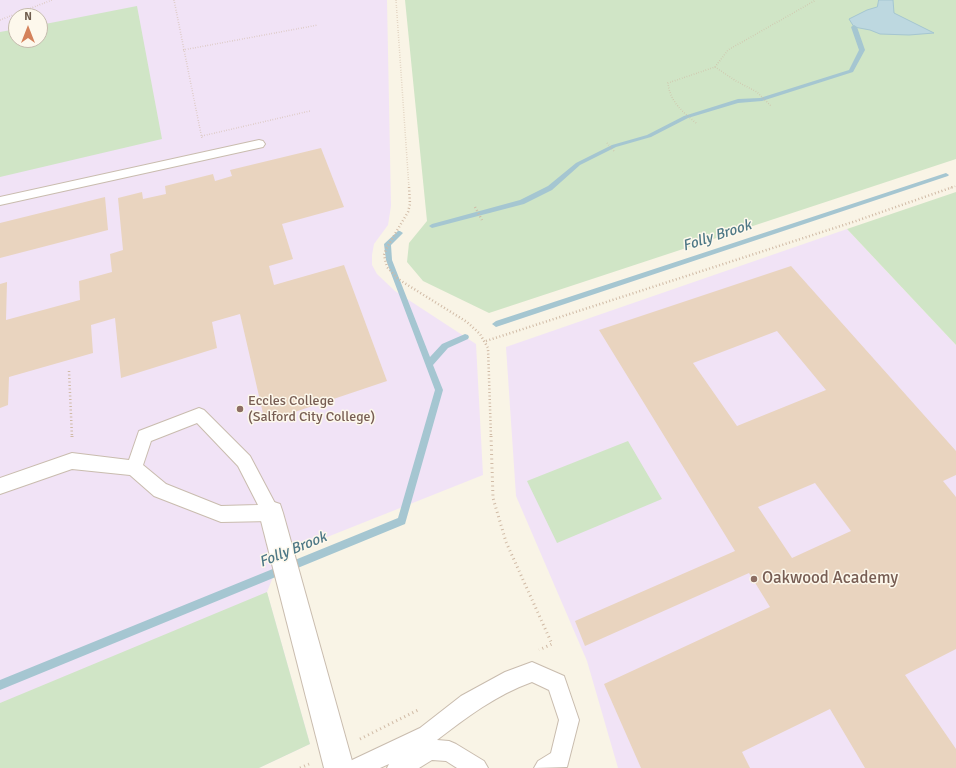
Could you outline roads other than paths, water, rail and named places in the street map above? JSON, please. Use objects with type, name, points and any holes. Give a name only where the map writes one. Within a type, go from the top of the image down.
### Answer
[{"type":"street","points":[[274,525],[339,768]]},
{"type":"lane","points":[[0,201],[259,144]]},
{"type":"lane","points":[[134,468],[145,436],[199,415],[244,461],[274,525]]},
{"type":"lane","points":[[0,486],[72,460],[134,468],[160,490],[221,514],[274,525]]},
{"type":"lane","points":[[357,768],[427,735],[468,703],[512,679],[532,672],[557,683],[569,720],[560,760],[545,768]]},
{"type":"lane","points":[[398,768],[430,750],[449,751],[477,768]]},
{"type":"water","points":[[879,0],[893,0],[894,13],[934,33],[909,35],[880,34],[870,30],[854,27],[849,19],[877,7]]},
{"type":"waterway","points":[[432,226],[522,202],[550,188],[578,164],[614,146],[649,136],[686,117],[738,101],[760,100],[851,71],[862,50],[854,27]]},
{"type":"waterway","name":"Folly Brook","points":[[496,324],[946,175]]},
{"type":"waterway","points":[[400,233],[387,244],[389,260],[429,364]]},
{"type":"waterway","name":"Folly Brook","points":[[429,364],[445,346],[465,337]]},
{"type":"waterway","name":"Folly Brook","points":[[0,685],[402,521],[439,390],[429,364]]},
{"type":"place","name":"Eccles College (Salford City College)","points":[[240,409]]},
{"type":"place","name":"Oakwood Academy","points":[[754,579]]}]
